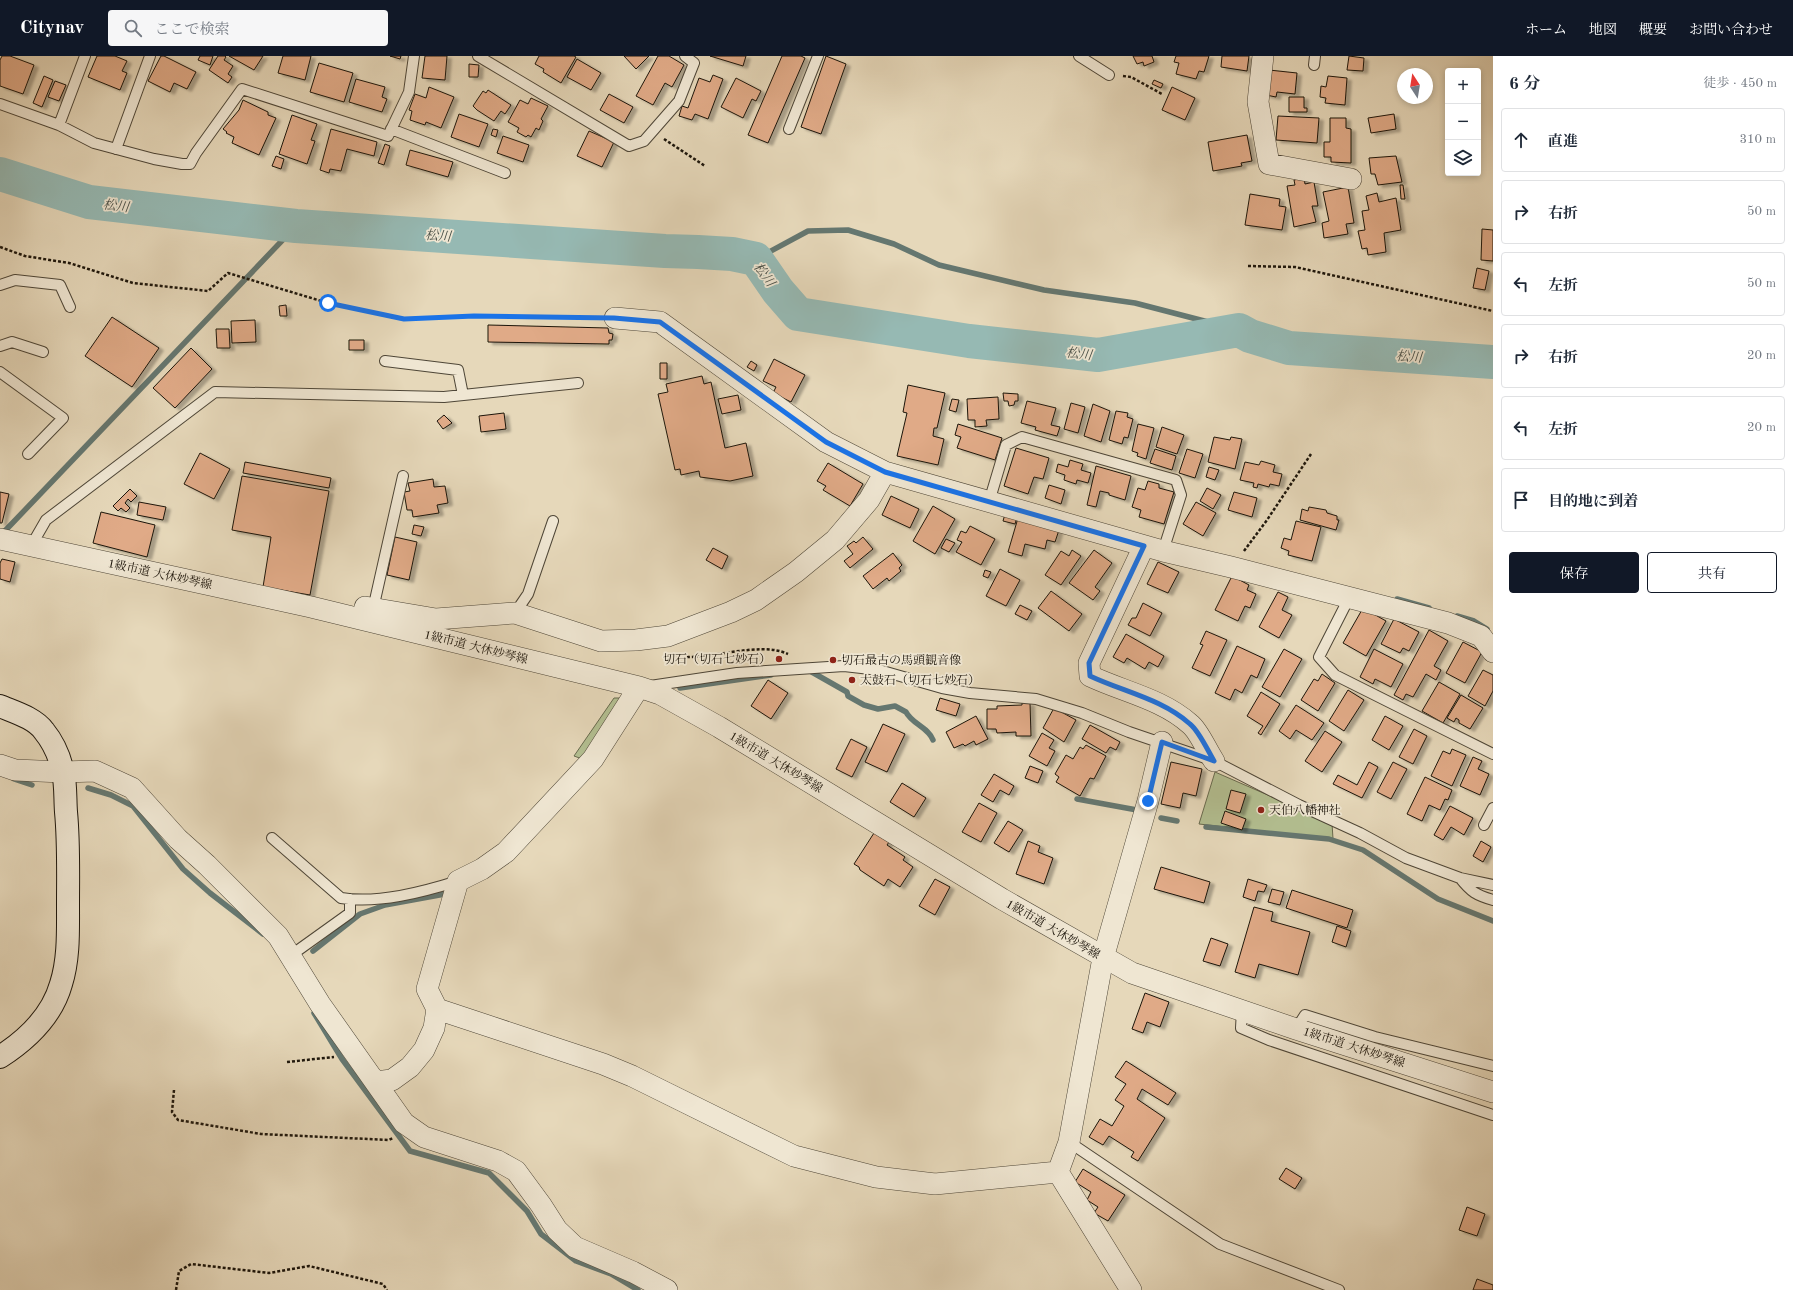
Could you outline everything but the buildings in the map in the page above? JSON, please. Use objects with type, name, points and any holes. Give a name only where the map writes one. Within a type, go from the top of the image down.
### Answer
[{"type":"street","points":[[1263,56],[1258,102],[1269,164],[1351,179]]},
{"type":"street","points":[[614,318],[660,322],[826,442],[885,472],[1153,549],[1231,567],[1448,623],[1481,636],[1493,652]]},
{"type":"street","points":[[310,607],[335,604],[373,608],[436,619],[515,613],[601,641],[636,640],[668,636],[724,615],[756,600],[796,572],[835,540],[869,500],[885,472]]},
{"type":"street","name":"1級市道 大休妙琴線","points":[[16,542],[310,607],[639,687],[660,694],[719,727],[1002,899],[1132,973],[1296,1029],[1493,1092]]},
{"type":"street","points":[[1153,549],[1089,663],[1090,676],[1113,687],[1161,704],[1192,725],[1214,761]]},
{"type":"street","points":[[375,1082],[392,1080],[410,1067],[424,1050],[434,1028],[437,1009],[427,989],[458,881],[482,869],[506,852],[582,771],[593,759],[639,687]]},
{"type":"street","points":[[0,706],[24,716],[44,730],[53,744],[63,772],[68,842],[68,924],[66,966],[61,985],[54,1003],[29,1036],[0,1056]]},
{"type":"street","points":[[1058,1172],[1069,1142],[1104,958],[1148,801],[1162,742]]},
{"type":"street","points":[[0,765],[15,770],[63,772],[95,771],[132,788],[178,839],[278,936],[320,1004],[404,1123],[424,1137],[498,1161],[516,1171],[557,1230],[575,1247],[633,1272],[667,1290]]},
{"type":"street","points":[[437,1009],[603,1064],[632,1076],[794,1156],[809,1160],[876,1177],[935,1184],[1058,1172]]},
{"type":"street","points":[[1058,1172],[1132,1290]]},
{"type":"lane","points":[[59,125],[86,56]]},
{"type":"lane","points":[[116,149],[150,56]]},
{"type":"lane","points":[[0,104],[59,125],[94,143],[154,159],[190,164],[196,153],[242,89],[388,136],[409,92],[414,56]]},
{"type":"lane","points":[[478,56],[629,146],[644,141],[681,97],[694,63],[685,56]]},
{"type":"lane","points":[[789,129],[818,56]]},
{"type":"lane","points":[[1079,56],[1109,75]]},
{"type":"lane","points":[[391,129],[505,173]]},
{"type":"lane","points":[[0,285],[15,280],[60,285],[70,307]]},
{"type":"lane","points":[[0,346],[12,342],[43,352]]},
{"type":"lane","points":[[385,361],[458,370],[463,395]]},
{"type":"lane","points":[[0,372],[63,418],[28,454]]},
{"type":"lane","points":[[16,542],[215,392],[444,396],[578,383]]},
{"type":"lane","points":[[989,502],[1006,446],[1022,437],[1176,480],[1181,495],[1153,549]]},
{"type":"lane","points":[[373,608],[403,476]]},
{"type":"lane","points":[[515,613],[528,594],[554,522]]},
{"type":"lane","points":[[1350,598],[1319,657],[1334,675],[1493,754]]},
{"type":"lane","points":[[639,687],[737,673],[844,666],[879,670],[956,691],[1036,699],[1082,712],[1129,732],[1214,761],[1299,805],[1360,833],[1406,858],[1460,878],[1493,885]]},
{"type":"lane","points":[[1484,824],[1493,808]]},
{"type":"lane","points":[[272,838],[342,898],[357,900],[421,893],[458,881]]},
{"type":"lane","points":[[1460,878],[1468,889],[1477,896],[1493,900]]},
{"type":"lane","points":[[290,956],[350,913],[350,899]]},
{"type":"lane","points":[[1242,1010],[1241,1028],[1269,1040],[1493,1115]]},
{"type":"lane","points":[[1296,1029],[1305,1015],[1375,1037],[1493,1066]]},
{"type":"lane","points":[[1069,1142],[1220,1244],[1338,1290]]},
{"type":"path","points":[[1109,75],[1132,77],[1162,94]]},
{"type":"path","points":[[652,131],[705,166]]},
{"type":"path","points":[[0,247],[25,256],[69,263],[133,283],[208,290],[228,274],[234,275],[328,303],[404,319],[474,316],[614,318]]},
{"type":"path","points":[[1248,266],[1295,267],[1493,311]]},
{"type":"path","points":[[1231,567],[1267,520],[1311,454]]},
{"type":"path","points":[[666,655],[681,657],[730,653],[755,649],[783,652],[793,657],[803,668]]},
{"type":"path","points":[[287,1062],[333,1058]]},
{"type":"path","points":[[174,1090],[172,1112],[178,1120],[261,1134],[389,1140]]},
{"type":"path","points":[[176,1290],[179,1271],[191,1264],[269,1273],[310,1266],[383,1284],[386,1290]]},
{"type":"green space","points":[[614,698],[625,698],[585,760],[574,756]]},
{"type":"green space","points":[[1215,772],[1332,823],[1333,839],[1199,824]]},
{"type":"waterway","name":"松川","points":[[0,174],[89,202],[296,226],[665,251],[732,254],[756,259],[778,291],[798,314],[969,341],[1098,355],[1239,330],[1250,336],[1289,348],[1493,362]]},
{"type":"waterway","points":[[2,534],[296,226]]},
{"type":"waterway","points":[[756,259],[808,231],[848,230],[894,244],[939,265],[1044,290],[1135,303],[1239,330]]},
{"type":"waterway","points":[[1397,599],[1429,608]]},
{"type":"waterway","points":[[1457,616],[1474,621],[1487,629]]},
{"type":"waterway","points":[[807,671],[810,671],[847,692],[848,696],[864,705],[878,709],[895,706],[906,712],[912,720],[928,732],[933,740]]},
{"type":"waterway","points":[[680,688],[771,675]]},
{"type":"waterway","points":[[14,779],[32,785]]},
{"type":"waterway","points":[[88,788],[111,795],[133,806],[183,869],[210,893],[263,934]]},
{"type":"waterway","points":[[1077,799],[1137,810]]},
{"type":"waterway","points":[[1161,818],[1177,821]]},
{"type":"waterway","points":[[1206,827],[1329,839],[1363,850],[1438,899],[1493,921]]},
{"type":"waterway","points":[[313,951],[360,914],[385,905],[445,894]]},
{"type":"waterway","points":[[314,1013],[342,1059],[410,1151],[489,1173],[527,1211],[541,1234],[576,1261],[611,1274],[638,1290]]},
{"type":"place","name":"切石（切石七妙石）","points":[[779,659]]},
{"type":"place","name":"切石最古の馬頭観音像","points":[[833,660]]},
{"type":"place","name":"太鼓石（切石七妙石）","points":[[852,680]]},
{"type":"place","name":"天伯八幡神社","points":[[1261,810]]},
{"type":"route","points":[[328,303],[404,319],[474,316],[614,318],[660,322],[826,442],[885,472],[1144,546],[1089,663],[1090,676],[1113,687],[1161,704],[1192,725],[1214,761],[1162,742],[1148,801]]}]
